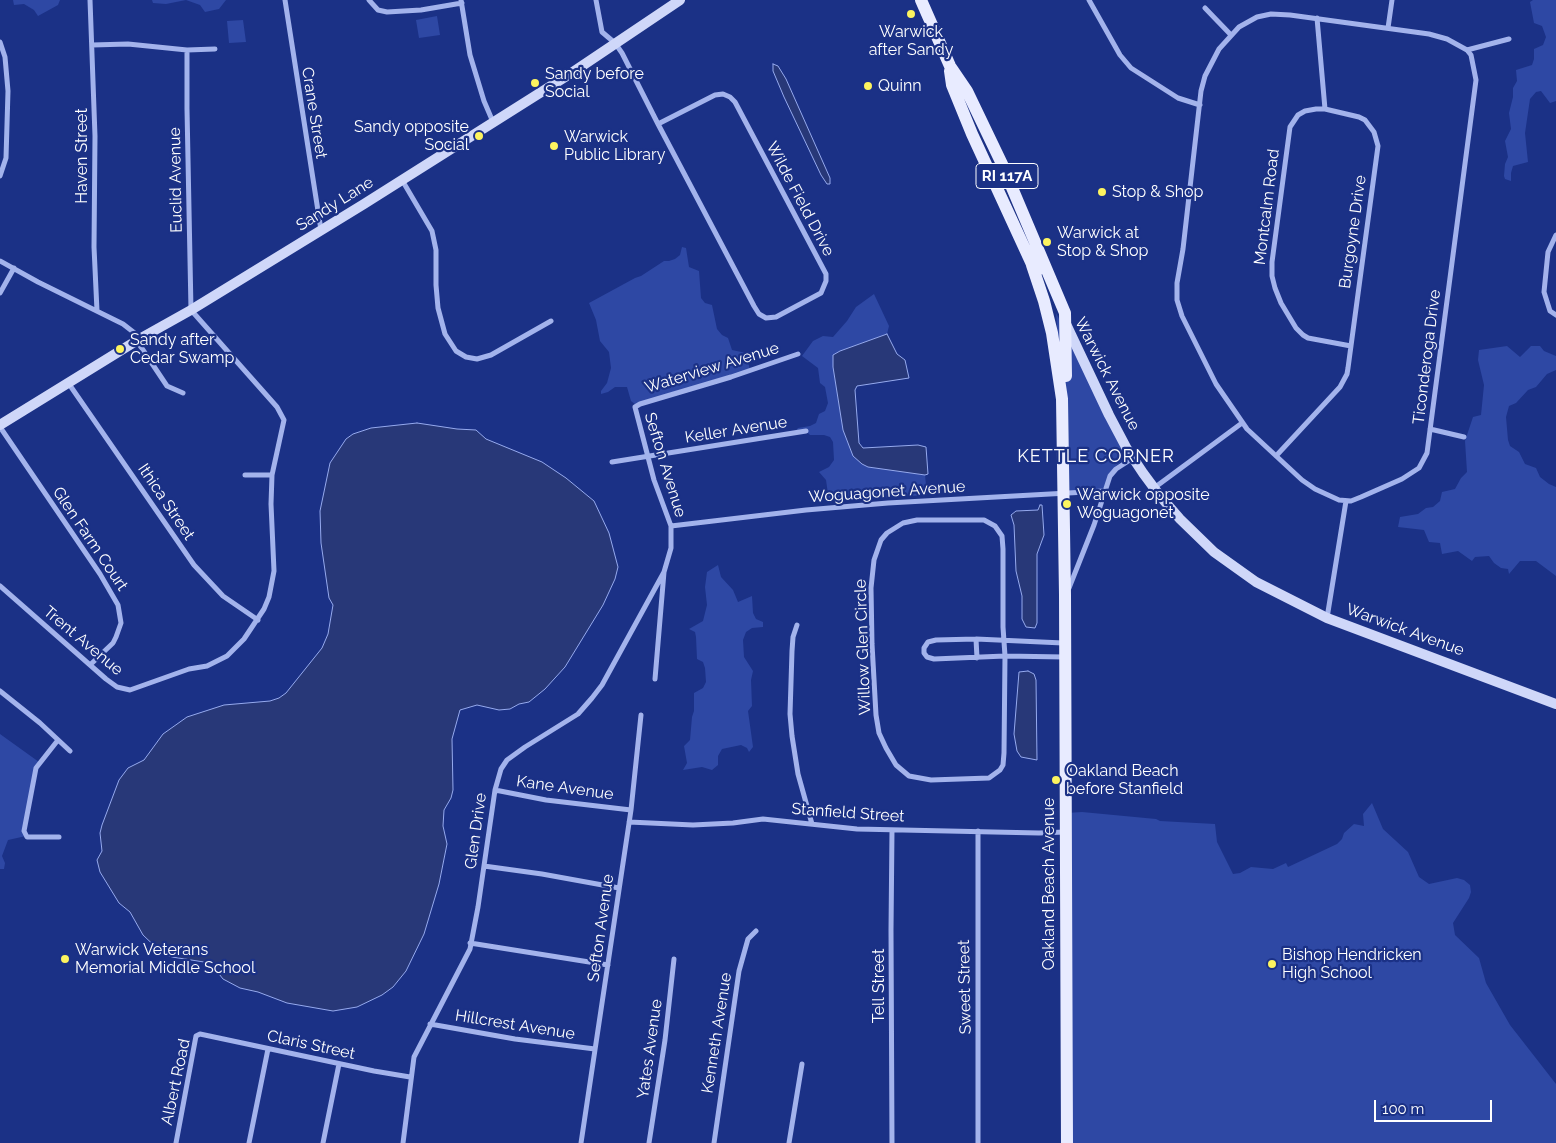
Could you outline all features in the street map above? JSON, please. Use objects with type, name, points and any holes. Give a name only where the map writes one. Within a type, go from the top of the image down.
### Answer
[{"type":"main road","name":"Sandy Lane","points":[[0,426],[139,339],[191,310],[321,230],[680,0]]},
{"type":"main road","name":"Warwick Avenue","points":[[921,0],[950,66],[967,91],[995,150],[1065,319],[1100,397],[1133,458],[1154,488],[1180,519],[1214,552],[1256,582],[1328,618],[1556,704]]},
{"type":"main road","name":"Warwick Avenue","points":[[950,66],[952,85],[972,134],[1032,265],[1058,316],[1065,319]]},
{"type":"main road","name":"Oakland Beach Avenue","points":[[1032,265],[1052,334],[1062,399],[1065,595],[1067,1143]]},
{"type":"main road","name":"Oakland Beach Avenue","points":[[1062,418],[1066,377],[1065,319]]},
{"type":"street","name":"Haven Street","points":[[90,0],[95,136],[94,247],[98,311]]},
{"type":"street","name":"Crane Street","points":[[285,0],[321,230]]},
{"type":"street","points":[[370,0],[378,10],[387,12],[422,10],[461,2],[470,55],[492,122]]},
{"type":"street","name":"Wilde Field Drive","points":[[596,0],[602,32],[615,43],[622,53],[658,124],[759,314],[766,318],[776,317],[821,293],[826,281],[826,274],[735,102],[723,94],[715,95],[658,124]]},
{"type":"street","points":[[1089,0],[1120,55],[1131,68],[1178,98],[1200,105]]},
{"type":"street","points":[[1388,28],[1392,0]]},
{"type":"street","points":[[1204,8],[1231,35]]},
{"type":"street","points":[[1328,618],[1346,501],[1339,500],[1315,489],[1296,475],[1242,424],[1216,384],[1185,325],[1177,300],[1177,283],[1201,91],[1210,64],[1219,49],[1231,35],[1248,21],[1265,15],[1290,15],[1388,28],[1448,39],[1467,50],[1509,38]]},
{"type":"street","points":[[1317,18],[1325,109]]},
{"type":"street","points":[[0,42],[5,57],[8,91],[6,158],[0,176]]},
{"type":"street","points":[[92,45],[128,44],[187,50],[215,49]]},
{"type":"street","name":"Euclid Avenue","points":[[187,50],[191,310]]},
{"type":"street","name":"Ticonderoga Drive","points":[[1346,501],[1370,494],[1402,479],[1419,468],[1427,454],[1476,80],[1473,64],[1467,50]]},
{"type":"street","name":"Burgoyne Drive","points":[[1276,456],[1340,387],[1347,374],[1351,346],[1378,146],[1374,132],[1365,120],[1325,109]]},
{"type":"street","name":"Montcalm Road","points":[[1325,109],[1305,111],[1295,118],[1291,124],[1271,270],[1281,303],[1300,332],[1308,338],[1351,346]]},
{"type":"street","points":[[402,179],[432,232],[436,250],[438,308],[445,334],[456,351],[466,357],[477,360],[491,355],[551,322]]},
{"type":"street","points":[[1556,235],[1548,252],[1544,292],[1550,311],[1556,315]]},
{"type":"street","points":[[0,261],[123,324],[139,339],[167,386],[183,393]]},
{"type":"street","points":[[0,293],[14,268]]},
{"type":"street","name":"Trent Avenue","points":[[0,586],[90,665],[117,687],[126,690],[134,689],[156,679],[214,663],[236,648],[258,620],[269,597],[274,578],[271,504],[272,475],[284,420],[277,406],[191,310]]},
{"type":"street","name":"Waterview Avenue","points":[[635,407],[798,354]]},
{"type":"street","name":"Ithica Street","points":[[69,384],[194,565],[223,596],[258,620]]},
{"type":"street","name":"Sefton Avenue","points":[[635,407],[648,457],[671,526],[671,548],[664,572],[655,679]]},
{"type":"street","points":[[1154,488],[1242,424]]},
{"type":"street","name":"Glen Farm Court","points":[[0,426],[100,574],[118,605],[120,616],[119,631],[113,643],[90,665]]},
{"type":"street","points":[[1430,429],[1464,437]]},
{"type":"street","name":"Keller Avenue","points":[[612,462],[806,431]]},
{"type":"street","name":"Oakland Beach Avenue","points":[[1065,595],[1083,553],[1110,476],[1116,469],[1133,458]]},
{"type":"street","points":[[245,475],[272,475]]},
{"type":"street","name":"Woguagonet Avenue","points":[[671,526],[806,510],[888,503],[1104,491]]},
{"type":"street","name":"Willow Glen Circle","points":[[917,520],[978,520],[987,521],[995,526],[1002,536],[1005,656],[1004,753],[1003,765],[1000,770],[988,778],[971,780],[919,779],[902,772],[896,765],[879,733],[876,715],[872,588],[874,560],[883,536],[898,525],[917,520]]},
{"type":"street","name":"Glen Drive","points":[[402,1143],[414,1057],[464,962],[470,943],[478,907],[499,774],[507,760],[578,714],[592,698],[602,685],[664,572]]},
{"type":"street","points":[[797,625],[793,636],[790,714],[798,774],[812,824]]},
{"type":"street","points":[[1064,643],[976,639],[936,640],[928,642],[924,648],[926,657],[934,659],[1005,656],[1064,658]]},
{"type":"street","points":[[976,639],[977,658]]},
{"type":"street","points":[[0,692],[40,723],[70,751]]},
{"type":"street","name":"Sefton Avenue","points":[[581,1143],[632,810],[641,715]]},
{"type":"street","points":[[58,740],[36,768],[24,831],[27,836],[59,837]]},
{"type":"street","name":"Kane Avenue","points":[[495,790],[546,800],[632,810]]},
{"type":"street","name":"Stanfield Street","points":[[629,822],[693,825],[763,819],[857,829],[1065,832]]},
{"type":"street","name":"Tell Street","points":[[892,830],[892,1143]]},
{"type":"street","name":"Sweet Street","points":[[978,831],[978,1143]]},
{"type":"street","points":[[484,866],[619,888]]},
{"type":"street","name":"Kenneth Avenue","points":[[714,1143],[739,971],[748,939],[756,931]]},
{"type":"street","points":[[470,943],[608,965]]},
{"type":"street","name":"Yates Avenue","points":[[649,1143],[665,1040],[674,959]]},
{"type":"street","name":"Hillcrest Avenue","points":[[430,1024],[515,1039],[595,1049]]},
{"type":"street","name":"Albert Road","points":[[176,1143],[196,1036],[200,1034],[207,1035]]},
{"type":"street","name":"Claris Street","points":[[207,1035],[339,1064],[410,1077]]},
{"type":"street","points":[[250,1143],[268,1049]]},
{"type":"street","points":[[323,1143],[339,1064]]},
{"type":"street","points":[[789,1143],[802,1064]]},
{"type":"shaded area","points":[[13,0],[60,0],[58,5],[38,16],[34,10],[24,4],[14,5]]},
{"type":"shaded area","points":[[152,0],[186,0],[166,4],[153,3]]},
{"type":"shaded area","points":[[186,0],[226,0],[219,9],[205,12],[200,5]]},
{"type":"shaded area","points":[[1533,0],[1556,0],[1556,101],[1550,103],[1541,91],[1536,92],[1530,99],[1525,133],[1528,162],[1513,166],[1511,181],[1505,179],[1504,176],[1508,157],[1505,141],[1511,129],[1509,113],[1513,88],[1517,81],[1516,70],[1532,65],[1534,49],[1543,45],[1546,37],[1542,26],[1534,23],[1530,2]]},
{"type":"shaded area","points":[[437,16],[440,35],[419,38],[416,20]]},
{"type":"shaded area","points":[[243,20],[246,42],[229,43],[227,21]]},
{"type":"shaded area","points":[[773,64],[778,66],[786,79],[830,178],[830,184],[827,184],[821,175],[784,97],[773,71]]},
{"type":"shaded area","points":[[682,247],[686,248],[689,267],[699,271],[701,298],[705,303],[712,305],[717,329],[728,338],[732,350],[746,353],[750,370],[636,405],[631,401],[627,387],[615,387],[601,394],[607,383],[611,368],[609,352],[600,341],[596,320],[589,303],[641,276],[664,261],[675,259],[680,255]]},
{"type":"shaded area","points":[[874,294],[889,326],[887,334],[833,355],[833,367],[843,430],[862,464],[868,467],[925,475],[927,495],[829,501],[826,480],[819,472],[829,467],[834,460],[833,442],[830,437],[810,435],[806,431],[793,435],[798,428],[816,423],[819,414],[825,411],[828,403],[825,387],[820,383],[818,368],[802,356],[813,341],[823,336],[833,337],[856,307]]},
{"type":"shaded area","points":[[1056,313],[1128,456],[1116,466],[1104,491],[1064,493],[1062,389]]},
{"type":"shaded area","points":[[887,334],[897,354],[905,360],[909,378],[857,386],[855,390],[859,443],[863,448],[918,445],[926,447],[928,474],[925,475],[868,467],[862,464],[853,456],[843,430],[833,367],[833,355]]},
{"type":"shaded area","points":[[1507,346],[1520,357],[1531,346],[1540,346],[1544,351],[1556,356],[1556,370],[1547,374],[1536,387],[1528,390],[1516,403],[1509,406],[1506,417],[1510,446],[1519,452],[1525,464],[1536,468],[1540,477],[1556,487],[1556,576],[1536,561],[1520,561],[1509,574],[1508,569],[1501,568],[1489,556],[1475,557],[1472,561],[1458,551],[1442,554],[1440,543],[1429,542],[1424,530],[1398,527],[1400,517],[1418,514],[1426,508],[1433,507],[1440,501],[1442,492],[1455,489],[1467,472],[1465,441],[1473,417],[1481,415],[1484,385],[1478,360],[1479,350]]},
{"type":"shaded area","points":[[417,423],[476,430],[486,439],[542,462],[566,478],[594,501],[609,533],[618,567],[615,579],[603,605],[565,667],[545,689],[529,702],[519,704],[510,709],[499,710],[477,705],[460,710],[452,739],[453,790],[444,810],[443,826],[447,844],[439,884],[424,934],[406,971],[393,987],[382,995],[357,1007],[333,1011],[287,1003],[258,992],[240,988],[223,979],[212,965],[172,957],[162,953],[143,935],[130,912],[119,903],[100,872],[97,860],[102,851],[100,833],[119,780],[128,768],[144,760],[163,734],[187,717],[224,705],[270,701],[279,698],[286,693],[322,648],[328,634],[333,605],[329,598],[321,543],[320,511],[330,463],[346,439],[353,434],[371,428]]},
{"type":"shaded area","points":[[1040,505],[1042,505],[1044,535],[1037,554],[1037,623],[1035,628],[1026,627],[1022,619],[1022,596],[1016,571],[1014,525],[1011,515],[1016,511],[1038,510]]},
{"type":"shaded area","points":[[718,565],[721,577],[733,590],[738,602],[752,596],[753,613],[756,619],[763,622],[763,627],[752,628],[746,632],[743,640],[744,657],[753,671],[751,680],[752,706],[748,711],[753,747],[749,752],[747,748],[741,745],[722,749],[718,756],[718,765],[712,770],[702,767],[683,770],[687,763],[684,746],[690,740],[694,711],[694,693],[703,688],[706,682],[703,662],[697,659],[695,632],[689,629],[703,621],[707,605],[705,587],[707,572]]},
{"type":"shaded area","points":[[1028,671],[1034,674],[1036,680],[1037,760],[1021,757],[1017,751],[1014,734],[1019,672]]},
{"type":"shaded area","points":[[0,734],[39,762],[25,826],[26,836],[8,840],[2,856],[5,863],[4,869],[0,869]]},
{"type":"shaded area","name":"Bishop Hendricken High School","points":[[1372,803],[1383,829],[1408,852],[1419,877],[1429,884],[1457,878],[1464,880],[1470,885],[1471,892],[1469,898],[1453,923],[1455,935],[1479,958],[1486,983],[1510,1025],[1556,1084],[1556,1143],[1067,1143],[1066,813],[1082,812],[1156,819],[1160,821],[1215,824],[1217,842],[1233,874],[1240,873],[1251,867],[1273,869],[1286,863],[1288,867],[1337,844],[1342,839],[1344,833],[1354,824],[1364,826],[1363,814]]},
{"type":"place","name":"Warwick after Sandy","points":[[911,14]]},
{"type":"place","name":"Sandy before Social","points":[[535,83]]},
{"type":"place","name":"Quinn","points":[[868,86]]},
{"type":"place","name":"Sandy opposite Social","points":[[479,136]]},
{"type":"place","name":"Warwick Public Library","points":[[554,146]]},
{"type":"place","name":"Stop & Shop","points":[[1102,192]]},
{"type":"place","name":"Warwick at Stop & Shop","points":[[1047,242]]},
{"type":"place","name":"Sandy after Cedar Swamp","points":[[120,349]]},
{"type":"place","name":"Warwick opposite Woguagonet","points":[[1067,504]]},
{"type":"place","name":"Oakland Beach before Stanfield","points":[[1056,780]]},
{"type":"place","name":"Warwick Veterans Memorial Middle School","points":[[65,959]]},
{"type":"place","name":"Bishop Hendricken High School","points":[[1272,964]]},
{"type":"district","name":"KETTLE CORNER","points":[[1096,457]]}]
